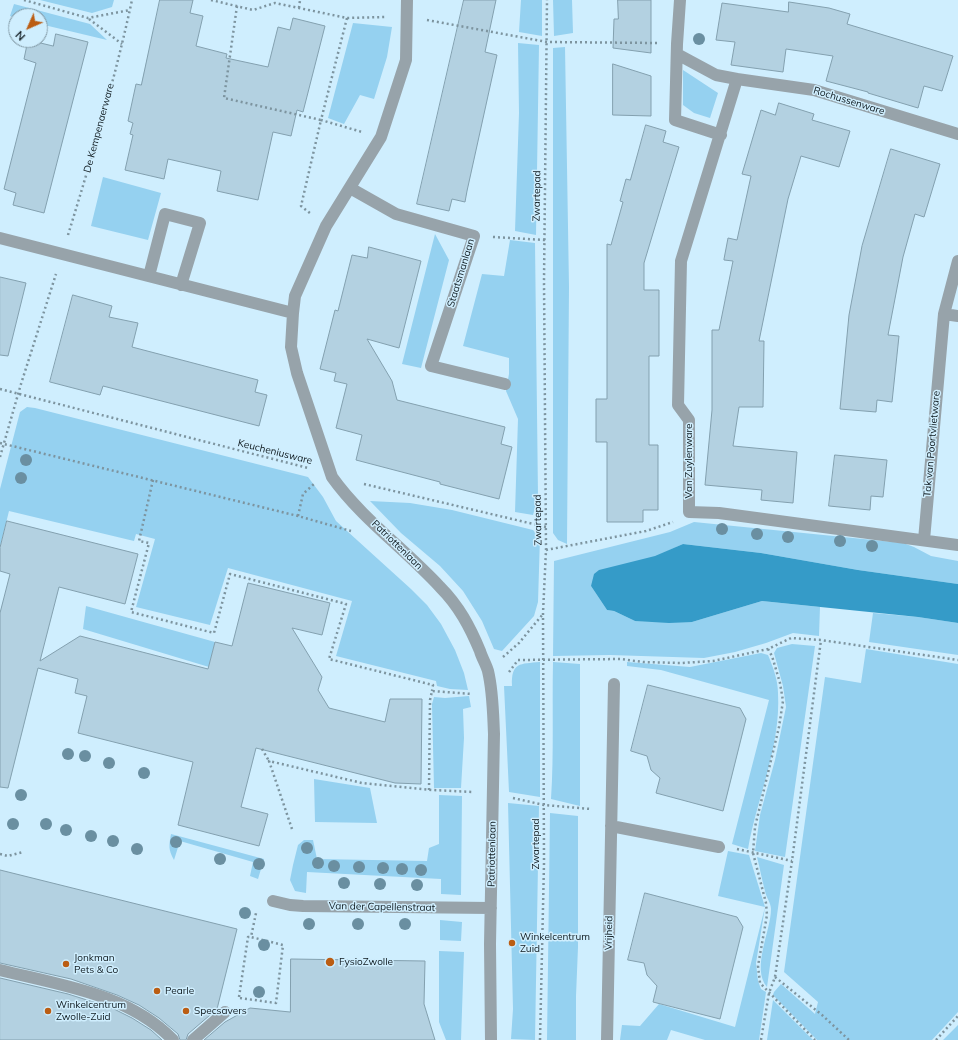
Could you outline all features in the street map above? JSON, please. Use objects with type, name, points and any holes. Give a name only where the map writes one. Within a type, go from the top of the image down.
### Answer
[{"type":"street","points":[[332,476],[297,373],[292,348],[295,296],[326,226],[381,137],[406,60],[407,0]]},
{"type":"street","points":[[680,0],[675,120],[721,135]]},
{"type":"street","points":[[677,48],[716,75],[737,79]]},
{"type":"street","name":"Rochussenware","points":[[737,79],[814,90],[958,134]]},
{"type":"street","name":"Van Zuylenware","points":[[737,79],[681,261],[678,405],[689,420],[689,512],[719,514],[924,540]]},
{"type":"street","name":"Staatsmanlaan","points":[[350,188],[396,214],[474,236],[431,366],[505,384]]},
{"type":"street","points":[[149,276],[165,214],[200,223],[181,285]]},
{"type":"street","points":[[0,238],[293,313]]},
{"type":"street","name":"Tak van Poortvlietware","points":[[924,540],[944,314],[958,261]]},
{"type":"street","points":[[944,314],[958,316]]},
{"type":"street","name":"Patriottenlaan","points":[[332,476],[353,504],[441,587],[458,608],[469,627],[488,670],[493,706],[494,793],[490,944],[491,1040]]},
{"type":"street","points":[[924,540],[958,545]]},
{"type":"street","name":"Vrijheid","points":[[607,1040],[614,684]]},
{"type":"street","points":[[611,826],[719,847]]},
{"type":"street","name":"Van der Capellenstraat","points":[[273,900],[290,905],[308,906],[491,908]]},
{"type":"street","points":[[0,970],[65,986],[105,998],[136,1011],[161,1027],[173,1040]]},
{"type":"street","points":[[193,1040],[225,1012]]},
{"type":"path","points":[[24,0],[88,18],[122,44]]},
{"type":"path","name":"De Kempenaerware","points":[[0,457],[92,155],[122,44],[132,0]]},
{"type":"path","points":[[211,0],[253,10],[275,3],[347,18],[407,16],[547,42],[677,48]]},
{"type":"path","points":[[299,8],[300,0]]},
{"type":"path","name":"Zwartepad","points":[[540,1040],[544,805],[544,614],[546,550],[545,240],[547,0]]},
{"type":"path","points":[[237,6],[224,98],[321,120],[381,137]]},
{"type":"path","points":[[88,18],[130,10]]},
{"type":"path","points":[[326,226],[301,206],[347,18]]},
{"type":"path","points":[[474,236],[545,240]]},
{"type":"path","name":"Keucheniusware","points":[[0,390],[314,470],[332,476],[546,527]]},
{"type":"path","points":[[0,443],[154,480],[357,532]]},
{"type":"path","points":[[298,516],[304,494],[318,479],[332,476]]},
{"type":"path","points":[[154,480],[139,541],[149,543],[131,612],[214,633],[230,574],[346,604],[330,659],[433,685],[430,700],[429,790]]},
{"type":"path","points":[[546,550],[646,531],[671,523],[689,512]]},
{"type":"path","points":[[488,670],[519,642],[544,614]]},
{"type":"path","points":[[432,691],[491,689],[508,682],[508,673],[518,660],[621,659],[643,662],[681,663],[713,661],[768,649],[791,638],[821,640],[958,660]]},
{"type":"path","points":[[761,1040],[769,993],[775,977],[792,862],[821,640]]},
{"type":"path","points":[[768,649],[772,656],[780,683],[783,701],[780,727],[755,827],[753,853],[766,903],[767,915],[758,966],[760,984],[815,1040]]},
{"type":"path","points":[[262,749],[269,761],[292,829]]},
{"type":"path","points":[[269,761],[362,783],[429,790],[494,793],[544,805],[612,810]]},
{"type":"path","points":[[0,854],[8,856],[23,852]]},
{"type":"path","points":[[753,853],[792,862]]},
{"type":"path","points":[[225,1012],[239,998],[248,937],[251,937],[256,911]]},
{"type":"path","points":[[239,998],[276,1003],[283,945],[251,937]]},
{"type":"path","points":[[775,977],[822,1015],[849,1040]]},
{"type":"path","points":[[936,1040],[958,1016]]},
{"type":"shaded area","points":[[40,0],[114,0],[112,7],[92,13]]},
{"type":"shaded area","points":[[521,0],[542,0],[542,36],[519,32]]},
{"type":"shaded area","points":[[553,0],[572,0],[573,33],[554,36]]},
{"type":"shaded area","points":[[14,4],[29,8],[13,8]]},
{"type":"shaded area","points":[[48,13],[90,24],[107,40],[48,26]]},
{"type":"shaded area","points":[[353,23],[392,27],[387,57],[374,99],[360,95],[344,124],[328,118]]},
{"type":"shaded area","points":[[518,43],[539,45],[536,235],[515,231],[519,113]]},
{"type":"shaded area","points":[[565,47],[569,287],[567,544],[558,540],[553,533],[553,48]]},
{"type":"shaded area","points":[[683,70],[718,93],[710,118],[694,113],[683,105]]},
{"type":"shaded area","points":[[103,177],[161,193],[148,240],[91,226]]},
{"type":"shaded area","points":[[435,234],[449,260],[421,368],[402,364]]},
{"type":"shaded area","points":[[510,240],[535,243],[538,497],[533,515],[515,512],[518,419],[506,391],[509,374],[509,358],[463,346],[482,274],[504,276]]},
{"type":"shaded area","points":[[27,407],[308,477],[323,497],[336,521],[427,605],[441,624],[455,650],[464,673],[468,690],[450,689],[437,686],[436,681],[336,656],[352,601],[228,568],[210,625],[136,607],[155,539],[136,534],[134,541],[9,511],[0,547],[0,489],[20,412]]},
{"type":"shaded area","points":[[370,501],[410,503],[452,510],[533,530],[540,537],[538,602],[534,616],[502,651],[494,649],[482,621],[463,591],[440,566],[401,533]]},
{"type":"shaded area","points":[[694,522],[903,543],[931,556],[958,561],[958,584],[858,570],[761,553],[683,544],[591,586],[607,610],[614,611],[635,621],[692,622],[762,601],[820,607],[819,636],[793,633],[735,652],[704,658],[610,655],[553,656],[554,561],[670,532]]},
{"type":"shaded area","points":[[683,544],[761,553],[858,570],[958,584],[958,623],[918,617],[762,601],[692,622],[669,623],[635,621],[614,611],[607,610],[591,586],[594,574],[599,570],[655,556]]},
{"type":"shaded area","points":[[86,606],[215,642],[209,667],[83,629]]},
{"type":"shaded area","points":[[873,613],[918,617],[958,623],[958,655],[869,642]]},
{"type":"shaded area","points":[[792,644],[815,646],[785,857],[755,851],[760,815],[775,760],[786,707],[783,686],[774,653],[777,648]]},
{"type":"shaded area","points":[[866,649],[958,664],[958,1012],[932,1040],[817,1040],[773,995],[781,984],[815,1014],[818,1002],[784,972],[825,677],[861,683]]},
{"type":"shaded area","points":[[761,653],[768,655],[775,674],[778,688],[778,713],[776,733],[768,772],[748,849],[732,844],[769,700],[661,670],[627,666],[627,662],[690,667]]},
{"type":"shaded area","points":[[540,662],[540,797],[509,792],[504,686],[512,686],[513,672],[518,666],[527,663]]},
{"type":"shaded area","points":[[553,662],[580,664],[580,806],[551,799]]},
{"type":"shaded area","points":[[469,696],[471,707],[463,709],[464,738],[461,788],[434,788],[432,704],[434,697],[445,698]]},
{"type":"shaded area","points":[[314,779],[370,788],[377,823],[315,822]]},
{"type":"shaded area","points":[[439,795],[462,796],[461,895],[441,894],[441,879],[307,872],[306,893],[295,891],[290,880],[298,845],[304,840],[313,840],[317,859],[427,861],[429,848],[439,844]]},
{"type":"shaded area","points":[[508,803],[539,806],[535,1040],[511,1039],[513,1009]]},
{"type":"shaded area","points":[[550,813],[578,816],[576,1040],[547,1040]]},
{"type":"shaded area","points":[[171,834],[264,859],[258,879],[250,876],[253,862],[180,841],[174,860],[170,847]]},
{"type":"shaded area","points":[[728,851],[749,855],[765,907],[718,896]]},
{"type":"shaded area","points":[[757,857],[784,865],[767,987],[761,970],[761,960],[771,909]]},
{"type":"shaded area","points":[[765,907],[756,963],[758,981],[761,989],[766,992],[759,1040],[705,1040],[671,1030],[667,1040],[620,1040],[622,1025],[640,1026],[659,1004],[735,1027]]},
{"type":"shaded area","points":[[440,920],[462,922],[461,941],[440,940]]},
{"type":"shaded area","points":[[439,951],[464,952],[461,1040],[446,1040],[439,1022]]},
{"type":"shaded area","points":[[773,1000],[813,1040],[767,1040]]},
{"type":"shaded area","points":[[958,1025],[958,1040],[943,1040]]},
{"type":"building","points":[[160,0],[193,0],[190,13],[203,16],[196,46],[227,54],[226,58],[268,67],[278,27],[290,30],[293,18],[325,26],[303,112],[297,110],[291,136],[273,132],[258,200],[217,191],[221,171],[168,159],[164,179],[125,170],[133,135],[130,134],[133,123],[128,121],[136,84],[141,85]]},
{"type":"building","points":[[464,0],[496,0],[485,52],[497,55],[465,202],[452,199],[449,211],[417,204]]},
{"type":"building","points":[[618,0],[651,0],[651,53],[613,48],[614,19],[618,19]]},
{"type":"building","points":[[789,2],[829,8],[850,14],[847,24],[953,56],[942,91],[924,86],[918,108],[868,92],[826,81],[833,56],[786,49],[783,72],[731,65],[735,42],[716,40],[722,3],[788,12]]},
{"type":"building","points":[[56,34],[88,42],[44,213],[13,205],[16,193],[4,189],[36,63],[24,59],[26,48],[48,48],[48,45],[53,46]]},
{"type":"building","points":[[613,64],[651,76],[651,116],[613,115]]},
{"type":"building","points":[[779,103],[814,114],[812,120],[850,131],[839,167],[801,156],[788,199],[759,341],[764,341],[763,407],[739,407],[733,446],[797,452],[793,503],[761,500],[762,490],[705,485],[712,410],[712,330],[719,330],[733,261],[724,260],[728,238],[737,240],[751,176],[742,174],[761,110],[775,115]]},
{"type":"building","points":[[646,125],[666,131],[663,142],[679,147],[644,263],[644,290],[659,290],[659,356],[649,356],[649,445],[658,445],[658,510],[643,510],[643,522],[607,522],[607,442],[596,442],[596,399],[607,399],[607,244],[611,245],[623,202],[620,201],[626,179],[630,180]]},
{"type":"building","points":[[891,149],[940,164],[924,217],[915,214],[903,257],[888,335],[899,336],[892,402],[877,400],[876,412],[840,409],[849,315],[862,246]]},
{"type":"building","points":[[369,247],[421,261],[399,348],[367,339],[392,381],[397,400],[505,427],[501,444],[512,447],[499,499],[356,460],[362,435],[336,428],[347,384],[334,381],[336,373],[320,369],[335,310],[338,311],[352,255],[367,258]]},
{"type":"building","points":[[0,277],[26,283],[8,356],[0,355]]},
{"type":"building","points":[[73,295],[112,306],[109,317],[138,323],[132,347],[258,380],[255,392],[267,395],[259,426],[103,386],[100,395],[50,382]]},
{"type":"building","points":[[835,455],[887,460],[883,497],[871,496],[870,510],[829,506]]},
{"type":"building","points":[[7,521],[138,554],[125,604],[59,587],[40,661],[80,636],[208,669],[215,642],[232,646],[248,583],[330,603],[322,635],[292,628],[322,677],[318,690],[329,708],[385,722],[390,699],[422,699],[421,784],[395,783],[256,748],[241,807],[268,814],[259,846],[178,825],[193,762],[78,733],[87,696],[75,693],[78,679],[38,668],[8,788],[0,787],[0,613],[10,574],[0,571],[0,548]]},
{"type":"building","points":[[648,685],[740,708],[746,719],[723,811],[656,793],[660,778],[651,770],[647,756],[631,751]]},
{"type":"building","points":[[0,870],[237,929],[217,1009],[188,1034],[186,1040],[180,1040],[178,1034],[159,1018],[139,1005],[117,995],[71,979],[0,963]]},
{"type":"building","points":[[645,893],[737,917],[743,927],[720,1019],[653,1002],[657,986],[647,975],[644,963],[628,960]]},
{"type":"building","points":[[291,959],[425,961],[424,1004],[435,1040],[204,1040],[225,1022],[250,1008],[290,1012]]},
{"type":"building","name":"Winkelcentrum Zwolle-Zuid","points":[[0,978],[68,994],[112,1008],[151,1030],[162,1040],[0,1040]]},
{"type":"place","name":"Winkelcentrum Zuid","points":[[512,943]]},
{"type":"place","name":"FysioZwolle","points":[[330,962]]},
{"type":"place","name":"Jonkman Pets & Co","points":[[66,964]]},
{"type":"place","name":"Pearle","points":[[157,991]]},
{"type":"place","name":"Winkelcentrum Zwolle-Zuid","points":[[48,1011]]},
{"type":"place","name":"Specsavers","points":[[186,1011]]}]
